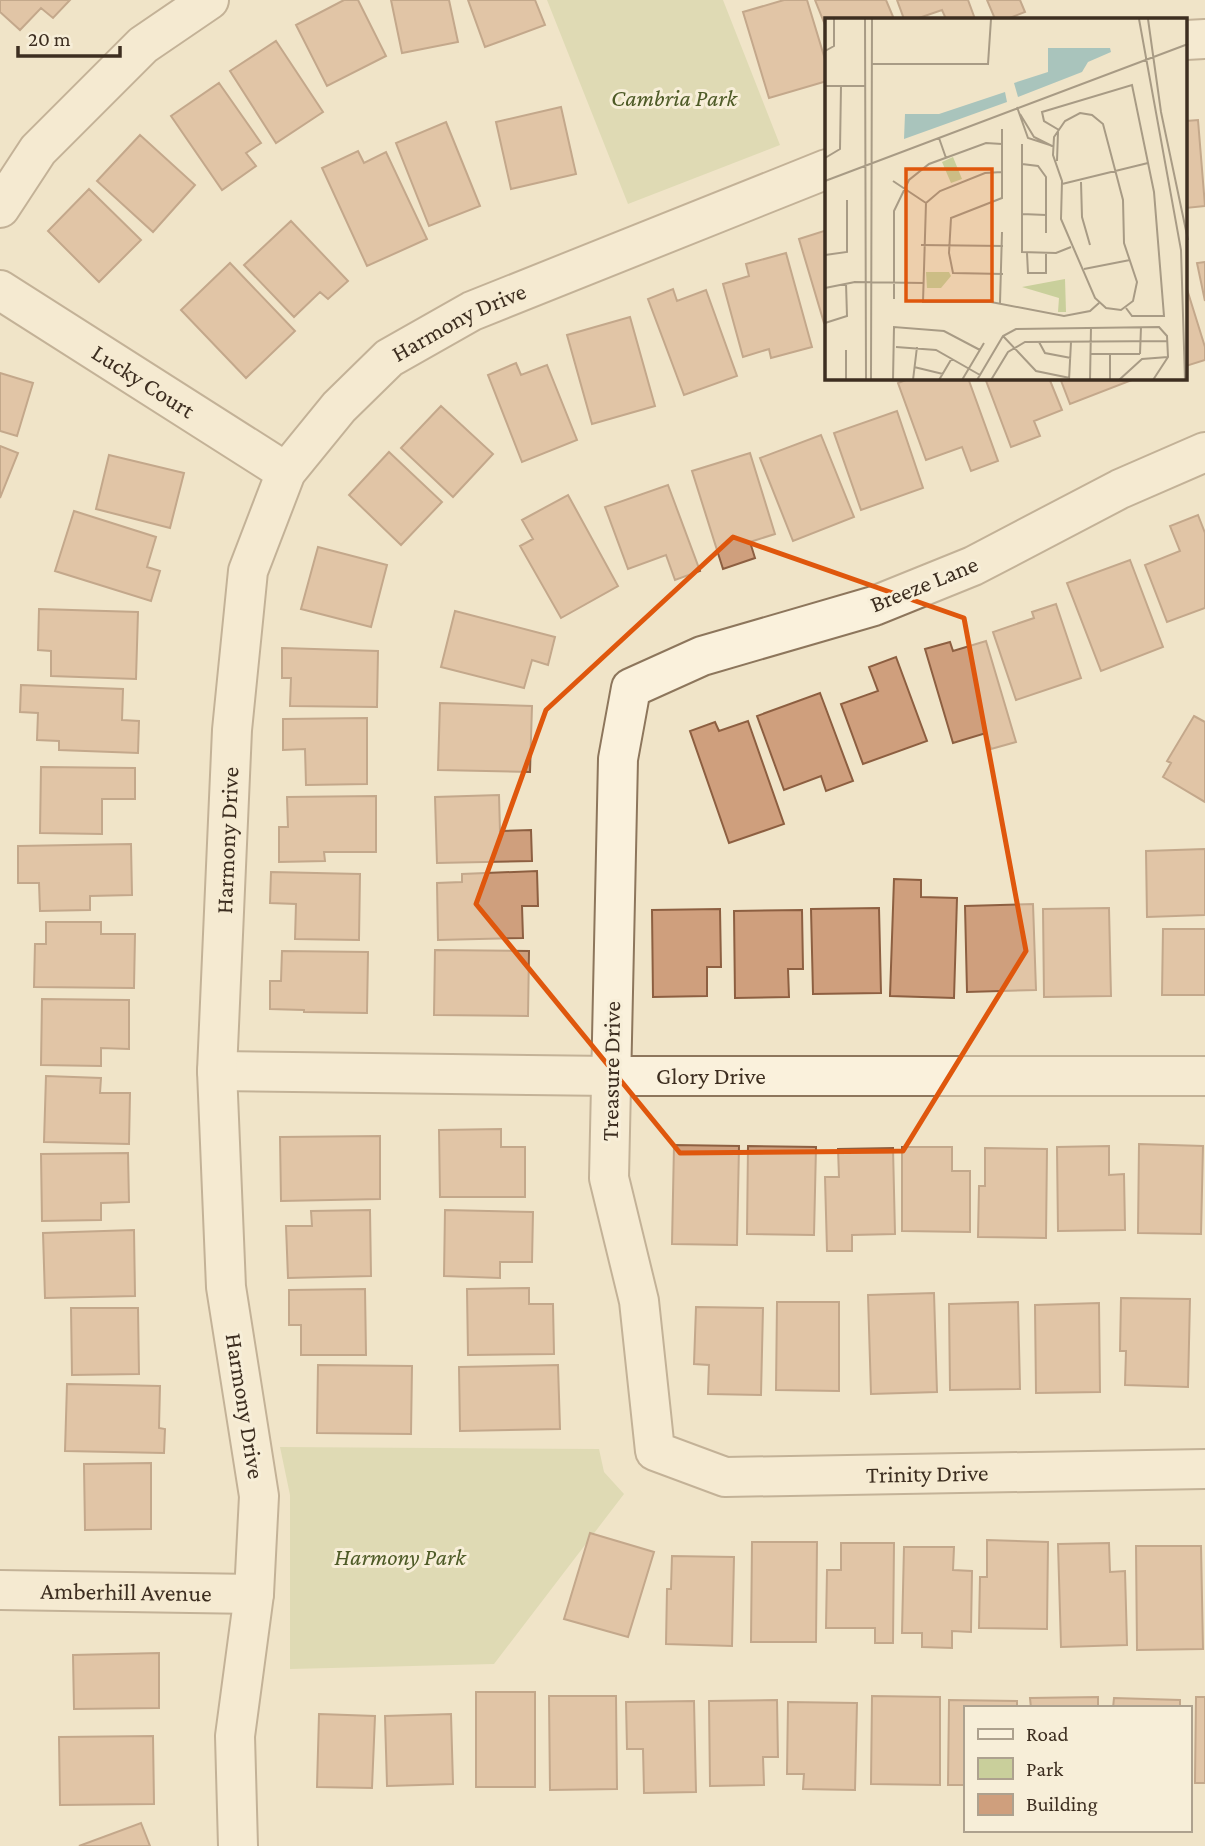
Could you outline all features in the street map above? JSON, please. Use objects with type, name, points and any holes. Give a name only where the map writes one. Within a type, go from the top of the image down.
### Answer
[{"type":"street","points":[[0,208],[38,150],[124,64],[143,46],[209,0]]},
{"type":"street","name":"Harmony Drive","points":[[238,1846],[235,1736],[254,1594],[259,1496],[226,1287],[218,1071],[232,730],[248,571],[286,472],[339,407],[389,358],[472,311],[825,170]]},
{"type":"street","name":"Lucky Court","points":[[0,290],[286,472]]},
{"type":"street","name":"Breeze Lane","points":[[631,688],[702,656],[874,606],[973,566],[1120,489],[1205,452]]},
{"type":"street","name":"Treasure Drive","points":[[631,688],[618,759],[609,1178],[639,1301],[655,1451]]},
{"type":"street","name":"Glory Drive","points":[[218,1071],[610,1076],[1205,1076]]},
{"type":"street","name":"Trinity Drive","points":[[655,1451],[725,1477],[1205,1469]]},
{"type":"street","name":"Amberhill Avenue","points":[[0,1590],[254,1594]]},
{"type":"highlighted area","points":[[733,537],[964,618],[1026,951],[903,1151],[680,1153],[476,904],[546,710]]},
{"type":"green space","name":"Cambria Park","points":[[547,0],[723,0],[780,145],[628,204]]},
{"type":"green space","name":"Harmony Park","points":[[280,1447],[599,1449],[604,1472],[624,1494],[494,1664],[290,1669],[290,1495]]},
{"type":"building","points":[[0,0],[70,0],[53,18],[41,8],[20,30],[0,12]]},
{"type":"building","points":[[344,0],[358,0],[386,56],[327,86],[296,25]]},
{"type":"building","points":[[391,0],[449,0],[458,42],[402,53]]},
{"type":"building","points":[[468,0],[535,0],[545,25],[485,47]]},
{"type":"building","points":[[784,0],[807,0],[825,59],[825,82],[769,98],[743,12]]},
{"type":"building","points":[[815,0],[886,0],[894,18],[825,18],[825,25]]},
{"type":"building","points":[[897,0],[968,0],[975,18],[946,18],[942,10],[919,18],[904,18]]},
{"type":"building","points":[[987,0],[1020,0],[1025,12],[1010,18],[995,18]]},
{"type":"building","points":[[276,41],[323,112],[276,143],[230,71]]},
{"type":"building","points":[[219,83],[261,143],[246,153],[256,166],[222,190],[171,116]]},
{"type":"building","points":[[561,107],[576,174],[511,189],[496,122]]},
{"type":"building","points":[[1198,120],[1205,206],[1188,208],[1188,121]]},
{"type":"building","points":[[446,122],[480,206],[429,226],[396,143]]},
{"type":"building","points":[[140,135],[195,185],[153,232],[97,181]]},
{"type":"building","points":[[358,151],[364,163],[386,152],[427,239],[367,266],[322,168]]},
{"type":"building","points":[[89,189],[141,240],[99,282],[48,231]]},
{"type":"building","points":[[291,221],[348,281],[328,299],[320,292],[294,317],[244,265]]},
{"type":"building","points":[[825,231],[824,323],[799,239]]},
{"type":"building","points":[[786,253],[812,347],[771,358],[769,349],[743,357],[723,284],[749,276],[746,264]]},
{"type":"building","points":[[1205,262],[1205,301],[1197,263]]},
{"type":"building","points":[[230,263],[295,331],[246,378],[181,310]]},
{"type":"building","points":[[673,289],[677,301],[706,290],[737,376],[684,395],[648,299]]},
{"type":"building","points":[[1188,292],[1205,347],[1205,360],[1188,365]]},
{"type":"building","points":[[630,317],[655,406],[592,424],[567,335]]},
{"type":"building","points":[[516,363],[521,375],[547,365],[577,440],[522,462],[488,375]]},
{"type":"building","points":[[0,373],[33,383],[17,436],[0,431]]},
{"type":"building","points":[[906,380],[969,380],[998,461],[971,471],[962,447],[926,460],[898,383]]},
{"type":"building","points":[[986,380],[1050,380],[1062,410],[1034,421],[1040,436],[1011,447]]},
{"type":"building","points":[[1061,380],[1132,380],[1070,404]]},
{"type":"building","points":[[441,406],[493,454],[453,497],[401,448]]},
{"type":"building","points":[[897,411],[923,488],[861,510],[834,433]]},
{"type":"building","points":[[821,435],[854,517],[793,541],[760,458]]},
{"type":"building","points":[[0,446],[18,453],[0,498]]},
{"type":"building","points":[[389,452],[442,502],[401,545],[349,495]]},
{"type":"building","points":[[750,453],[775,534],[750,542],[755,558],[723,569],[692,471]]},
{"type":"building","points":[[109,455],[184,473],[170,528],[96,509]]},
{"type":"building","points":[[668,485],[700,571],[675,580],[666,555],[628,569],[605,507]]},
{"type":"building","points":[[568,495],[618,586],[561,618],[520,546],[533,539],[522,520]]},
{"type":"building","points":[[74,511],[156,537],[147,567],[160,571],[151,601],[55,571]]},
{"type":"building","points":[[1198,515],[1205,533],[1205,608],[1167,622],[1145,565],[1180,551],[1170,526]]},
{"type":"building","points":[[318,547],[387,565],[371,627],[301,609]]},
{"type":"building","points":[[1130,560],[1163,647],[1101,671],[1067,583]]},
{"type":"building","points":[[1056,604],[1081,678],[1016,700],[993,632],[1034,618],[1032,612]]},
{"type":"building","points":[[39,609],[138,612],[136,679],[51,676],[51,651],[38,650]]},
{"type":"building","points":[[455,611],[555,637],[548,665],[532,660],[524,688],[441,667]]},
{"type":"building","points":[[986,641],[1016,742],[991,749],[986,733],[953,743],[925,649],[950,642],[953,651]]},
{"type":"building","points":[[282,648],[378,651],[377,707],[290,706],[291,678],[282,678]]},
{"type":"building","points":[[896,657],[927,741],[863,764],[841,704],[878,691],[869,667]]},
{"type":"building","points":[[21,685],[123,689],[122,720],[139,721],[138,753],[59,750],[59,741],[37,740],[38,713],[20,712]]},
{"type":"building","points":[[820,693],[853,781],[826,791],[821,776],[784,790],[757,716]]},
{"type":"building","points":[[440,703],[532,706],[530,772],[438,770]]},
{"type":"building","points":[[1194,716],[1205,722],[1205,802],[1163,777],[1171,763],[1167,761]]},
{"type":"building","points":[[367,718],[367,784],[306,785],[305,749],[283,750],[283,719]]},
{"type":"building","points":[[748,721],[784,824],[729,843],[690,731],[715,722],[719,731]]},
{"type":"building","points":[[41,767],[135,768],[135,799],[102,799],[102,834],[40,833]]},
{"type":"building","points":[[499,795],[500,831],[531,830],[532,861],[437,863],[435,797]]},
{"type":"building","points":[[376,796],[376,852],[324,852],[325,861],[279,862],[279,827],[288,827],[287,797]]},
{"type":"building","points":[[131,844],[132,895],[90,896],[90,910],[40,911],[39,883],[18,883],[18,846]]},
{"type":"building","points":[[1205,849],[1205,915],[1147,917],[1146,851]]},
{"type":"building","points":[[537,871],[538,906],[522,906],[523,938],[438,940],[437,883],[462,882],[462,874]]},
{"type":"building","points":[[271,872],[360,874],[359,940],[295,939],[296,904],[270,903]]},
{"type":"building","points":[[894,879],[921,880],[921,897],[957,898],[954,998],[890,996]]},
{"type":"building","points":[[1033,904],[1036,990],[967,992],[965,906]]},
{"type":"building","points":[[879,908],[881,993],[813,994],[811,909]]},
{"type":"building","points":[[1109,908],[1111,996],[1044,997],[1043,909]]},
{"type":"building","points":[[720,909],[721,967],[707,967],[707,996],[653,997],[652,910]]},
{"type":"building","points":[[802,910],[803,969],[788,969],[789,997],[735,998],[734,911]]},
{"type":"building","points":[[46,922],[101,922],[101,934],[135,934],[134,988],[34,987],[35,944],[46,944]]},
{"type":"building","points":[[1163,929],[1205,929],[1205,995],[1162,995]]},
{"type":"building","points":[[435,950],[529,951],[528,1016],[434,1015]]},
{"type":"building","points":[[282,951],[368,952],[367,1013],[270,1009],[270,981],[281,981]]},
{"type":"building","points":[[42,999],[129,1000],[129,1049],[101,1048],[101,1066],[41,1065]]},
{"type":"building","points":[[46,1076],[101,1078],[100,1093],[130,1093],[129,1144],[44,1142]]},
{"type":"building","points":[[501,1129],[501,1147],[525,1147],[525,1197],[440,1197],[439,1130]]},
{"type":"building","points":[[380,1136],[380,1199],[281,1201],[280,1137]]},
{"type":"building","points":[[1139,1144],[1203,1146],[1201,1234],[1138,1233]]},
{"type":"building","points":[[674,1145],[739,1146],[737,1245],[672,1244]]},
{"type":"building","points":[[748,1146],[816,1147],[814,1235],[747,1234]]},
{"type":"building","points":[[1109,1146],[1109,1175],[1124,1174],[1125,1230],[1058,1231],[1057,1147]]},
{"type":"building","points":[[902,1147],[952,1147],[952,1171],[970,1171],[970,1232],[902,1231]]},
{"type":"building","points":[[893,1148],[895,1234],[852,1235],[852,1251],[827,1251],[825,1177],[839,1177],[838,1149]]},
{"type":"building","points":[[985,1148],[1047,1149],[1046,1238],[978,1237],[979,1186],[985,1186]]},
{"type":"building","points":[[128,1153],[129,1202],[101,1203],[101,1220],[42,1221],[41,1154]]},
{"type":"building","points":[[370,1210],[371,1276],[288,1278],[286,1226],[312,1226],[311,1211]]},
{"type":"building","points":[[445,1210],[533,1212],[532,1262],[500,1262],[500,1278],[444,1276]]},
{"type":"building","points":[[134,1230],[135,1296],[45,1298],[43,1233]]},
{"type":"building","points":[[529,1288],[529,1304],[553,1304],[554,1354],[468,1355],[467,1289]]},
{"type":"building","points":[[365,1289],[366,1355],[301,1355],[301,1325],[289,1325],[289,1290]]},
{"type":"building","points":[[934,1293],[937,1392],[871,1394],[868,1295]]},
{"type":"building","points":[[1121,1298],[1190,1299],[1188,1387],[1125,1385],[1126,1351],[1120,1351]]},
{"type":"building","points":[[777,1302],[839,1302],[839,1391],[776,1390]]},
{"type":"building","points":[[1018,1302],[1020,1389],[950,1390],[949,1304]]},
{"type":"building","points":[[1099,1303],[1100,1392],[1036,1393],[1035,1305]]},
{"type":"building","points":[[696,1307],[763,1308],[761,1395],[708,1394],[709,1365],[694,1364]]},
{"type":"building","points":[[71,1308],[138,1308],[139,1374],[72,1375]]},
{"type":"building","points":[[318,1365],[412,1366],[411,1434],[317,1433]]},
{"type":"building","points":[[558,1365],[560,1429],[460,1431],[459,1367]]},
{"type":"building","points":[[67,1384],[160,1386],[159,1428],[165,1429],[164,1453],[65,1451]]},
{"type":"building","points":[[151,1463],[151,1529],[85,1530],[84,1464]]},
{"type":"building","points":[[590,1533],[654,1552],[628,1637],[564,1619]]},
{"type":"building","points":[[987,1540],[1048,1542],[1047,1629],[979,1628],[980,1577],[987,1577]]},
{"type":"building","points":[[752,1542],[817,1542],[816,1642],[751,1642]]},
{"type":"building","points":[[841,1543],[894,1543],[893,1643],[875,1643],[875,1628],[826,1628],[827,1570],[841,1570]]},
{"type":"building","points":[[1109,1543],[1110,1572],[1125,1571],[1127,1645],[1061,1647],[1058,1544]]},
{"type":"building","points":[[1136,1546],[1201,1546],[1203,1649],[1137,1650]]},
{"type":"building","points":[[904,1547],[954,1547],[953,1570],[972,1571],[971,1632],[952,1631],[952,1648],[922,1647],[922,1633],[902,1633]]},
{"type":"building","points":[[672,1556],[734,1557],[732,1646],[666,1644],[667,1589],[671,1589]]},
{"type":"building","points":[[159,1653],[159,1708],[74,1709],[73,1655]]},
{"type":"building","points":[[476,1692],[535,1692],[535,1787],[476,1787]]},
{"type":"building","points":[[549,1696],[616,1696],[617,1789],[550,1790]]},
{"type":"building","points":[[872,1696],[940,1697],[940,1785],[871,1784]]},
{"type":"building","points":[[1098,1697],[1098,1706],[1031,1706],[1030,1698]]},
{"type":"building","points":[[1196,1697],[1205,1697],[1205,1783],[1195,1783]]},
{"type":"building","points":[[1114,1698],[1180,1700],[1180,1706],[1113,1706]]},
{"type":"building","points":[[777,1700],[778,1757],[763,1757],[764,1785],[710,1786],[709,1701]]},
{"type":"building","points":[[949,1700],[1017,1701],[1017,1706],[964,1706],[964,1785],[948,1785]]},
{"type":"building","points":[[694,1701],[696,1792],[644,1793],[643,1749],[627,1749],[626,1702]]},
{"type":"building","points":[[788,1702],[857,1703],[855,1790],[803,1789],[804,1774],[787,1774]]},
{"type":"building","points":[[319,1714],[375,1716],[372,1788],[317,1787]]},
{"type":"building","points":[[451,1714],[453,1784],[387,1786],[385,1716]]},
{"type":"building","points":[[153,1736],[154,1804],[60,1805],[59,1737]]},
{"type":"building","points":[[141,1823],[150,1846],[79,1846]]}]
